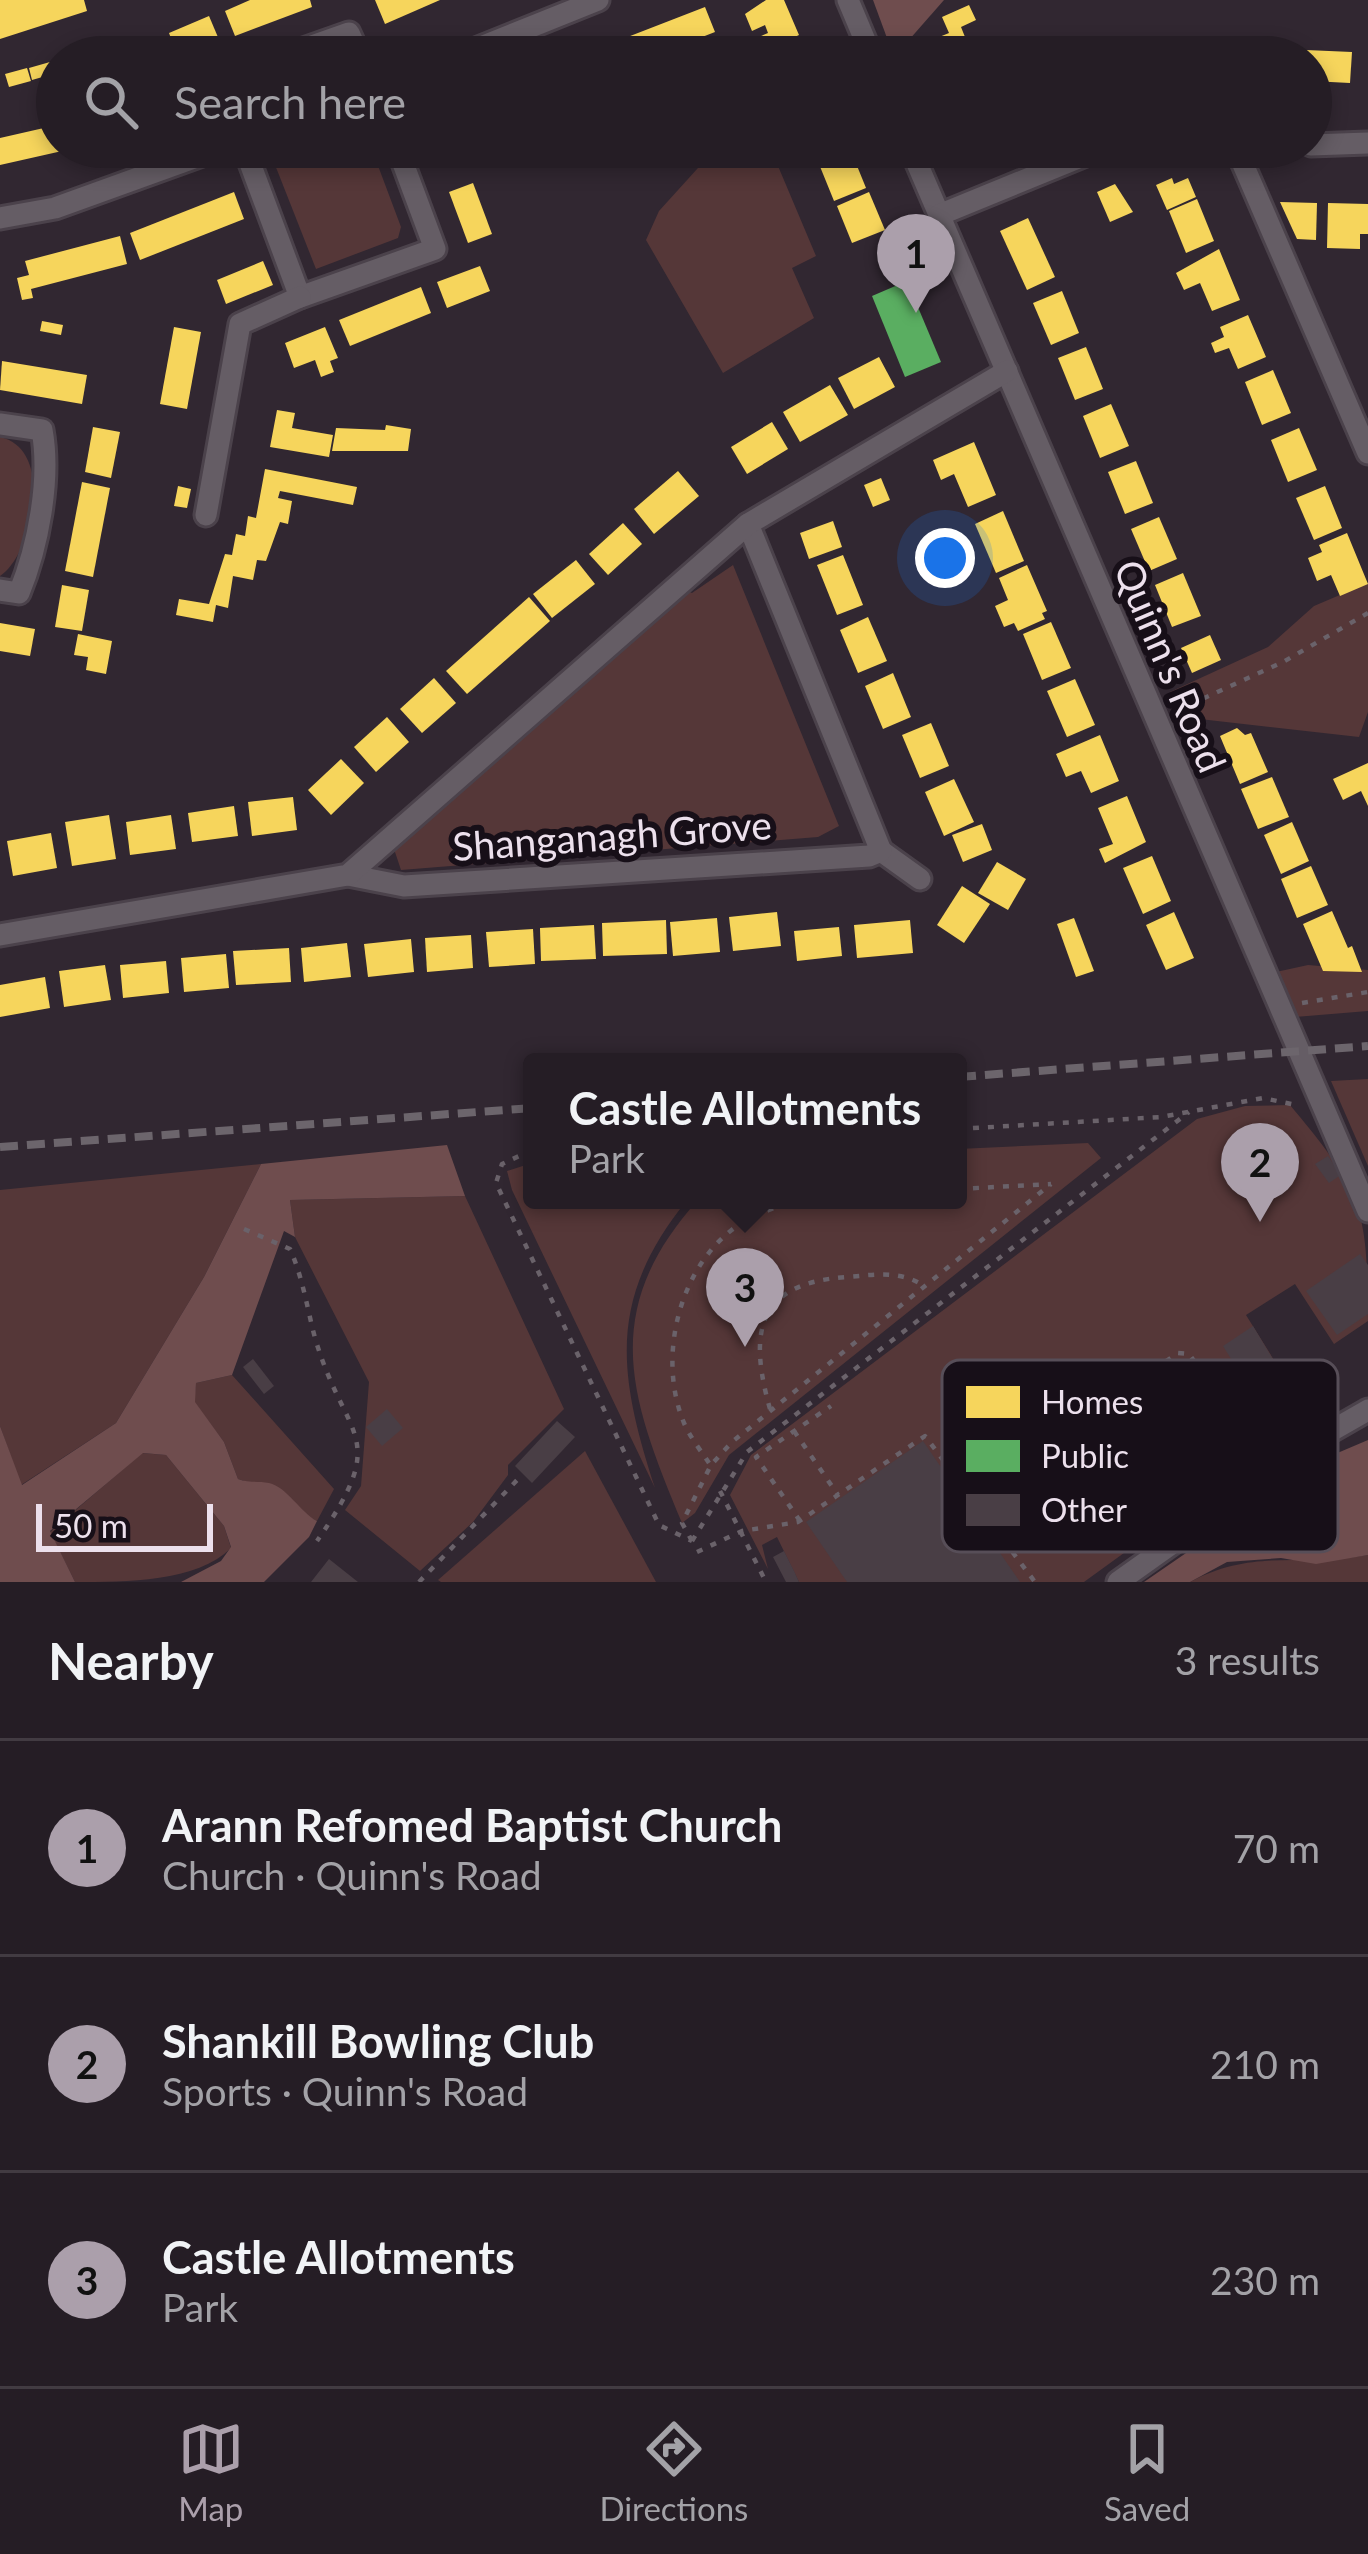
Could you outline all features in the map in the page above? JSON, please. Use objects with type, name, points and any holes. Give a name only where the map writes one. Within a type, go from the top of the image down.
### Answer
[{"type":"street","points":[[508,36],[598,0]]},
{"type":"street","points":[[848,0],[863,36]]},
{"type":"street","points":[[1332,144],[1368,143]]},
{"type":"street","points":[[0,218],[55,208],[166,168]]},
{"type":"street","points":[[252,168],[300,296]]},
{"type":"street","points":[[206,515],[240,324],[300,296],[435,249],[405,168]]},
{"type":"street","name":"Quinn's Road","points":[[919,168],[1368,1211]]},
{"type":"street","points":[[940,215],[1054,168]]},
{"type":"street","points":[[1245,168],[1368,454]]},
{"type":"street","name":"Shanganagh Grove","points":[[348,874],[748,524],[1007,371]]},
{"type":"street","points":[[0,424],[42,430],[46,451],[31,565],[19,593],[0,590]]},
{"type":"street","points":[[748,524],[881,850],[920,879]]},
{"type":"street","name":"Shanganagh Grove","points":[[0,935],[348,874],[404,886],[869,856],[881,850]]},
{"type":"street","points":[[1338,1426],[1368,1410]]},
{"type":"street","points":[[1118,1582],[1160,1552]]},
{"type":"path","points":[[1154,720],[1283,662],[1368,613]]},
{"type":"path","points":[[1280,1010],[1368,992]]},
{"type":"path","points":[[967,1128],[1189,1112],[1263,1098],[1294,1103],[1302,1114]]},
{"type":"path","points":[[692,1541],[747,1452],[1189,1112]]},
{"type":"path","points":[[523,1154],[502,1164],[496,1183],[659,1525],[692,1541]]},
{"type":"path","points":[[692,1541],[682,1523],[711,1465],[770,1408],[1051,1184],[967,1189]]},
{"type":"path","points":[[711,1465],[684,1424],[672,1370],[674,1329],[694,1277],[716,1244],[745,1221],[774,1209]]},
{"type":"path","points":[[244,1229],[290,1249],[316,1339],[359,1447],[352,1488],[317,1540]]},
{"type":"path","points":[[770,1408],[757,1364],[757,1337],[773,1303],[802,1280],[904,1274],[921,1284]]},
{"type":"path","points":[[800,1521],[756,1456],[831,1406]]},
{"type":"path","points":[[794,1431],[838,1495]]},
{"type":"path","points":[[697,1552],[742,1531],[800,1521],[925,1436],[942,1460]]},
{"type":"path","points":[[419,1582],[520,1476]]},
{"type":"path","points":[[720,1491],[766,1582]]},
{"type":"path","points":[[1011,1552],[1035,1582]]},
{"type":"shaded area","points":[[873,0],[944,0],[912,36],[886,36]]},
{"type":"shaded area","points":[[276,168],[379,168],[401,227],[398,238],[316,269]]},
{"type":"shaded area","points":[[698,168],[779,168],[816,256],[792,268],[814,318],[723,373],[646,240],[659,211]]},
{"type":"shaded area","points":[[0,437],[17,445],[28,461],[33,502],[22,546],[0,576]]},
{"type":"shaded area","points":[[733,565],[839,826],[818,837],[401,870],[393,846],[685,590],[692,593]]},
{"type":"shaded area","points":[[1368,583],[1368,712],[1359,737],[1182,717],[1170,692],[1268,647],[1314,606]]},
{"type":"shaded area","points":[[1308,965],[1368,970],[1368,1011],[1295,1017],[1276,972]]},
{"type":"shaded area","points":[[1368,1079],[1368,1166],[1331,1081]]},
{"type":"shaded area","points":[[1290,1105],[1347,1182],[1363,1226],[1368,1321],[1334,1344],[1295,1284],[1246,1315],[1274,1360],[942,1360],[942,1552],[1125,1552],[1084,1582],[799,1582],[777,1537],[762,1545],[768,1569],[730,1495],[751,1455],[1197,1119],[1245,1106]]},
{"type":"shaded area","points":[[1088,1143],[1101,1158],[729,1455],[695,1513],[682,1523],[649,1436],[633,1357],[635,1319],[646,1280],[666,1241],[691,1209],[967,1209],[967,1149]]},
{"type":"shaded area","points":[[447,1145],[465,1196],[290,1200],[295,1237],[284,1231],[232,1375],[196,1383],[195,1402],[224,1442],[238,1479],[276,1485],[317,1521],[309,1537],[264,1582],[181,1582],[221,1561],[231,1547],[224,1526],[166,1455],[143,1453],[50,1531],[75,1582],[0,1582],[0,1426],[22,1485],[116,1423],[204,1277],[261,1164]]},
{"type":"shaded area","points":[[261,1164],[204,1277],[116,1423],[21,1485],[0,1426],[0,1190]]},
{"type":"shaded area","points":[[523,1166],[523,1209],[680,1209],[643,1271],[627,1338],[633,1409],[655,1488],[512,1190],[507,1171]]},
{"type":"shaded area","points":[[465,1196],[564,1409],[508,1465],[508,1475],[473,1522],[420,1571],[345,1510],[361,1486],[369,1382],[295,1237],[290,1200]]},
{"type":"shaded area","points":[[232,1375],[334,1489],[317,1521],[300,1513],[286,1494],[238,1479],[224,1442],[194,1402],[196,1383]]},
{"type":"shaded area","points":[[1368,1440],[1368,1555],[1316,1564],[1281,1558],[1227,1562],[1190,1582],[1144,1582],[1188,1552],[1338,1552],[1338,1453]]},
{"type":"shaded area","points":[[585,1451],[656,1582],[438,1580]]},
{"type":"shaded area","points":[[142,1453],[166,1455],[224,1526],[231,1548],[180,1574],[75,1582],[50,1532]]},
{"type":"shaded area","points":[[1368,1555],[1368,1582],[1190,1582],[1235,1565]]},
{"type":"building: Homes","points":[[0,0],[84,0],[87,11],[0,39]]},
{"type":"building: Homes","points":[[250,0],[310,0],[312,7],[235,36],[225,11]]},
{"type":"building: Homes","points":[[375,0],[440,0],[385,24]]},
{"type":"building: Homes","points":[[766,0],[784,0],[799,35],[761,36],[768,33],[765,25],[752,31],[745,14]]},
{"type":"building: Homes","points":[[969,5],[976,20],[961,27],[965,36],[942,36],[949,33],[942,17]]},
{"type":"building: Homes","points":[[705,7],[715,32],[705,36],[630,36]]},
{"type":"building: Homes","points":[[209,16],[217,36],[170,36]]},
{"type":"building: Homes","points":[[1332,51],[1352,52],[1350,83],[1332,82]]},
{"type":"building: Homes","points":[[27,68],[31,81],[9,87],[5,74]]},
{"type":"building: Homes","points":[[36,130],[36,157],[0,165],[0,138]]},
{"type":"building: Homes","points":[[821,168],[858,168],[866,188],[834,201]]},
{"type":"building: Homes","points":[[1172,178],[1174,184],[1188,178],[1196,197],[1167,210],[1156,185]]},
{"type":"building: Homes","points":[[473,183],[492,234],[468,243],[449,192]]},
{"type":"building: Homes","points":[[1115,184],[1133,212],[1110,222],[1097,192]]},
{"type":"building: Homes","points":[[234,192],[244,219],[140,260],[130,233]]},
{"type":"building: Homes","points":[[869,192],[885,230],[852,243],[837,206]]},
{"type":"building: Homes","points":[[1197,199],[1214,241],[1186,253],[1169,211]]},
{"type":"building: Homes","points":[[1280,202],[1317,203],[1316,240],[1297,239]]},
{"type":"building: Homes","points":[[1328,203],[1368,204],[1368,234],[1360,234],[1360,249],[1327,248]]},
{"type":"building: Homes","points":[[1028,218],[1055,277],[1027,290],[1000,231]]},
{"type":"building: Homes","points":[[120,236],[127,264],[31,289],[33,298],[22,300],[17,278],[29,275],[25,261]]},
{"type":"building: Homes","points":[[1219,249],[1240,300],[1212,311],[1200,283],[1184,290],[1176,273]]},
{"type":"building: Homes","points":[[263,261],[273,285],[226,304],[217,280]]},
{"type":"building: Homes","points":[[480,266],[490,291],[447,308],[437,282]]},
{"type":"building: Homes","points":[[421,287],[431,313],[350,346],[339,320]]},
{"type":"building: Homes","points":[[1062,291],[1079,333],[1051,345],[1033,303]]},
{"type":"building: Homes","points":[[1248,315],[1266,357],[1238,369],[1229,348],[1215,353],[1211,343],[1224,337],[1220,327]]},
{"type":"building: Homes","points":[[42,321],[63,325],[61,335],[40,331]]},
{"type":"building: Homes","points":[[174,327],[201,332],[187,409],[160,404]]},
{"type":"building: Homes","points":[[325,327],[338,358],[330,361],[334,372],[321,377],[315,360],[294,368],[285,343]]},
{"type":"building: Homes","points":[[1086,347],[1103,389],[1075,400],[1058,358]]},
{"type":"building: Homes","points":[[879,357],[895,387],[854,409],[838,378]]},
{"type":"building: Homes","points":[[2,361],[87,375],[82,404],[0,390]]},
{"type":"building: Homes","points":[[1273,370],[1291,413],[1262,425],[1245,382]]},
{"type":"building: Homes","points":[[830,385],[848,415],[800,442],[783,412]]},
{"type":"building: Homes","points":[[1111,404],[1129,446],[1100,458],[1083,416]]},
{"type":"building: Homes","points":[[277,410],[295,413],[292,428],[333,435],[329,457],[270,447]]},
{"type":"building: Homes","points":[[772,422],[788,449],[747,474],[731,447]]},
{"type":"building: Homes","points":[[386,425],[411,429],[408,451],[332,451],[336,428],[385,430]]},
{"type":"building: Homes","points":[[93,427],[120,432],[111,478],[85,472]]},
{"type":"building: Homes","points":[[1299,428],[1317,470],[1288,482],[1271,440]]},
{"type":"building: Homes","points":[[974,442],[996,495],[968,507],[954,474],[941,480],[933,460]]},
{"type":"building: Homes","points":[[1136,461],[1153,503],[1125,514],[1108,472]]},
{"type":"building: Homes","points":[[265,469],[357,487],[353,505],[280,491],[278,498],[292,501],[288,524],[280,522],[266,561],[257,560],[253,580],[233,576],[228,608],[216,605],[213,622],[176,615],[179,599],[209,604],[225,554],[232,555],[236,534],[245,536],[248,516],[256,518]]},
{"type":"building: Homes","points":[[678,471],[699,496],[654,534],[634,509]]},
{"type":"building: Homes","points":[[881,478],[890,500],[873,507],[864,485]]},
{"type":"building: Homes","points":[[82,482],[110,488],[93,577],[65,571]]},
{"type":"building: Homes","points":[[178,486],[191,489],[187,508],[174,506]]},
{"type":"building: Homes","points":[[1325,486],[1342,528],[1314,540],[1296,498]]},
{"type":"building: Homes","points":[[1003,511],[1024,561],[996,573],[975,524]]},
{"type":"building: Homes","points":[[1159,517],[1177,559],[1149,571],[1131,529]]},
{"type":"building: Homes","points":[[833,521],[842,547],[809,559],[800,533]]},
{"type":"building: Homes","points":[[623,523],[642,544],[608,575],[589,554]]},
{"type":"building: Homes","points":[[1347,533],[1368,584],[1340,596],[1331,575],[1317,581],[1308,558],[1322,552],[1319,545]]},
{"type":"building: Homes","points":[[843,555],[863,605],[837,615],[817,565]]},
{"type":"building: Homes","points":[[576,560],[595,584],[552,618],[533,594]]},
{"type":"building: Homes","points":[[1027,565],[1047,611],[1042,613],[1045,619],[1018,631],[1014,623],[1004,627],[995,606],[1008,600],[999,578]]},
{"type":"building: Homes","points":[[1183,573],[1201,616],[1172,627],[1155,585]]},
{"type":"building: Homes","points":[[62,585],[89,590],[82,631],[55,627]]},
{"type":"building: Homes","points":[[529,597],[550,621],[467,694],[446,671]]},
{"type":"building: Homes","points":[[868,617],[887,661],[858,673],[840,630]]},
{"type":"building: Homes","points":[[1051,622],[1071,668],[1042,680],[1023,634]]},
{"type":"building: Homes","points":[[0,623],[35,629],[30,656],[0,651]]},
{"type":"building: Homes","points":[[78,634],[112,641],[106,674],[86,670],[88,657],[74,655]]},
{"type":"building: Homes","points":[[1210,635],[1221,660],[1192,673],[1181,648]]},
{"type":"building: Homes","points":[[893,673],[911,717],[883,729],[865,686]]},
{"type":"building: Homes","points":[[434,678],[456,703],[422,733],[400,709]]},
{"type":"building: Homes","points":[[1075,679],[1095,725],[1067,737],[1047,691]]},
{"type":"building: Homes","points":[[387,717],[409,742],[376,772],[354,747]]},
{"type":"building: Homes","points":[[931,723],[949,766],[920,778],[902,735]]},
{"type":"building: Homes","points":[[1237,728],[1245,735],[1251,733],[1268,772],[1240,784],[1220,736]]},
{"type":"building: Homes","points":[[1100,735],[1119,781],[1091,793],[1081,771],[1066,777],[1056,754]]},
{"type":"building: Homes","points":[[341,759],[364,783],[331,815],[308,790]]},
{"type":"building: Homes","points":[[1368,763],[1368,806],[1361,791],[1343,800],[1333,779]]},
{"type":"building: Homes","points":[[1272,777],[1289,817],[1258,829],[1241,789]]},
{"type":"building: Homes","points":[[954,779],[974,822],[944,836],[925,792]]},
{"type":"building: Homes","points":[[1127,796],[1146,842],[1105,863],[1099,849],[1113,844],[1098,808]]},
{"type":"building: Homes","points":[[293,797],[297,830],[252,836],[248,802]]},
{"type":"building: Homes","points":[[234,806],[238,836],[192,842],[188,813]]},
{"type":"building: Homes","points":[[109,815],[116,859],[72,866],[65,822]]},
{"type":"building: Homes","points":[[171,815],[176,849],[130,855],[126,822]]},
{"type":"building: Homes","points":[[1292,822],[1309,861],[1281,874],[1264,835]]},
{"type":"building: Homes","points":[[982,824],[992,850],[963,862],[952,835]]},
{"type":"building: Homes","points":[[51,833],[57,868],[13,876],[7,841]]},
{"type":"building: Homes","points":[[1152,856],[1171,901],[1143,914],[1123,868]]},
{"type":"building: Homes","points":[[997,862],[1026,879],[1008,910],[978,893]]},
{"type":"building: Homes","points":[[1311,866],[1328,905],[1297,918],[1281,879]]},
{"type":"building: Homes","points":[[962,886],[990,904],[964,943],[937,925]]},
{"type":"building: Homes","points":[[1332,911],[1362,972],[1323,971],[1303,924]]},
{"type":"building: Homes","points":[[777,912],[781,946],[733,951],[729,917]]},
{"type":"building: Homes","points":[[1174,912],[1194,958],[1166,970],[1146,925]]},
{"type":"building: Homes","points":[[717,918],[720,952],[673,956],[670,922]]},
{"type":"building: Homes","points":[[1074,918],[1094,971],[1076,977],[1057,924]]},
{"type":"building: Homes","points":[[666,920],[667,954],[603,956],[602,923]]},
{"type":"building: Homes","points":[[910,920],[913,953],[857,958],[854,925]]},
{"type":"building: Homes","points":[[594,925],[596,959],[541,961],[540,928]]},
{"type":"building: Homes","points":[[839,927],[842,956],[797,961],[794,931]]},
{"type":"building: Homes","points":[[533,929],[535,964],[489,967],[486,932]]},
{"type":"building: Homes","points":[[471,935],[473,968],[427,972],[425,938]]},
{"type":"building: Homes","points":[[411,939],[414,972],[368,977],[364,944]]},
{"type":"building: Homes","points":[[347,943],[351,977],[304,982],[301,948]]},
{"type":"building: Homes","points":[[289,948],[291,982],[236,985],[233,951]]},
{"type":"building: Homes","points":[[226,954],[229,988],[184,992],[181,958]]},
{"type":"building: Homes","points":[[166,961],[169,993],[123,998],[120,965]]},
{"type":"building: Homes","points":[[105,965],[111,1000],[64,1007],[59,971]]},
{"type":"building: Homes","points":[[45,977],[50,1008],[0,1017],[0,985]]},
{"type":"building: Public","points":[[907,281],[941,362],[905,377],[872,296]]},
{"type":"building: Other","points":[[1328,1156],[1341,1175],[1329,1183],[1315,1164]]},
{"type":"building: Other","points":[[1360,1254],[1368,1265],[1368,1314],[1337,1335],[1306,1291]]},
{"type":"building: Other","points":[[1253,1326],[1273,1360],[1232,1360],[1223,1346]]},
{"type":"building: Other","points":[[253,1359],[274,1386],[264,1394],[243,1367]]},
{"type":"building: Other","points":[[387,1409],[403,1428],[382,1446],[366,1427]]},
{"type":"building: Other","points":[[557,1421],[575,1437],[532,1483],[515,1466]]},
{"type":"building: Other","points":[[923,1441],[942,1469],[942,1552],[999,1552],[1020,1582],[847,1582],[806,1522]]},
{"type":"building: Other","points":[[784,1551],[799,1582],[786,1582],[773,1557]]},
{"type":"building: Other","points":[[329,1559],[358,1582],[311,1582]]},
{"type":"railway","points":[[967,1076],[1368,1046]]},
{"type":"railway","points":[[0,1147],[523,1109]]},
{"type":"place","name":"Arann Refomed Baptist Church","points":[[916,313]]},
{"type":"place","name":"Shankill Bowling Club","points":[[1260,1222]]},
{"type":"place","name":"Castle Allotments","points":[[745,1347]]}]
